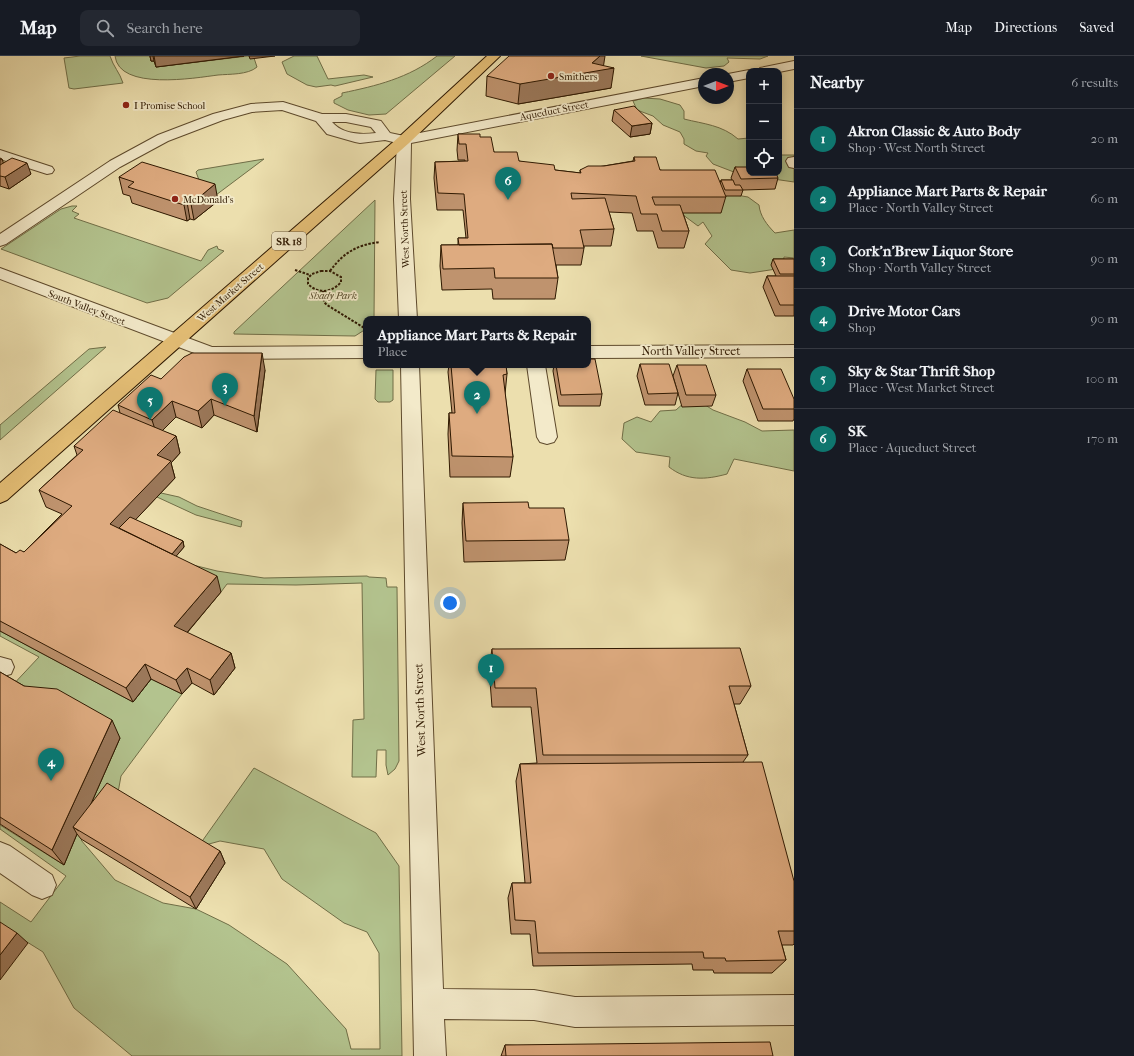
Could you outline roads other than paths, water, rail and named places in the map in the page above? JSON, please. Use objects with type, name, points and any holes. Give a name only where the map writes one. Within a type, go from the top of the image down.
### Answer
[{"type":"main road","name":"West Market Street","points":[[0,494],[404,140],[494,56]]},
{"type":"street","points":[[779,68],[794,65]]},
{"type":"street","points":[[734,77],[746,75]]},
{"type":"street","name":"Aqueduct Street","points":[[404,140],[698,83]]},
{"type":"street","points":[[0,241],[115,164],[163,138],[218,117],[252,108],[299,104],[321,118],[332,131],[360,139],[385,136],[404,140]]},
{"type":"street","name":"West North Street","points":[[404,140],[402,199],[408,316]]},
{"type":"street","points":[[0,154],[47,170]]},
{"type":"street","points":[[70,194],[91,200]]},
{"type":"street","name":"South Valley Street","points":[[0,273],[174,341]]},
{"type":"street","points":[[174,341],[210,353],[363,352]]},
{"type":"street","name":"North Valley Street","points":[[591,352],[794,351]]},
{"type":"street","name":"West North Street","points":[[410,368],[430,1056]]},
{"type":"street","points":[[536,368],[547,437]]},
{"type":"street","points":[[0,856],[42,885]]},
{"type":"street","points":[[429,1004],[534,1005],[575,1012],[794,1010]]},
{"type":"place","name":"Smithers","points":[[551,76]]},
{"type":"place","name":"I Promise School","points":[[126,105]]},
{"type":"place","name":"McDonald's","points":[[175,199]]},
{"type":"place","name":"SK","points":[[508,200]]},
{"type":"place","name":"Cork'n'Brew Liquor Store","points":[[225,406]]},
{"type":"place","name":"Appliance Mart Parts & Repair","points":[[477,414]]},
{"type":"place","name":"Sky & Star Thrift Shop","points":[[150,420]]},
{"type":"place","name":"Akron Classic & Auto Body","points":[[491,687]]},
{"type":"place","name":"Drive Motor Cars","points":[[51,781]]},
{"type":"park label","name":"Shady Park","points":[[333,295]]}]
